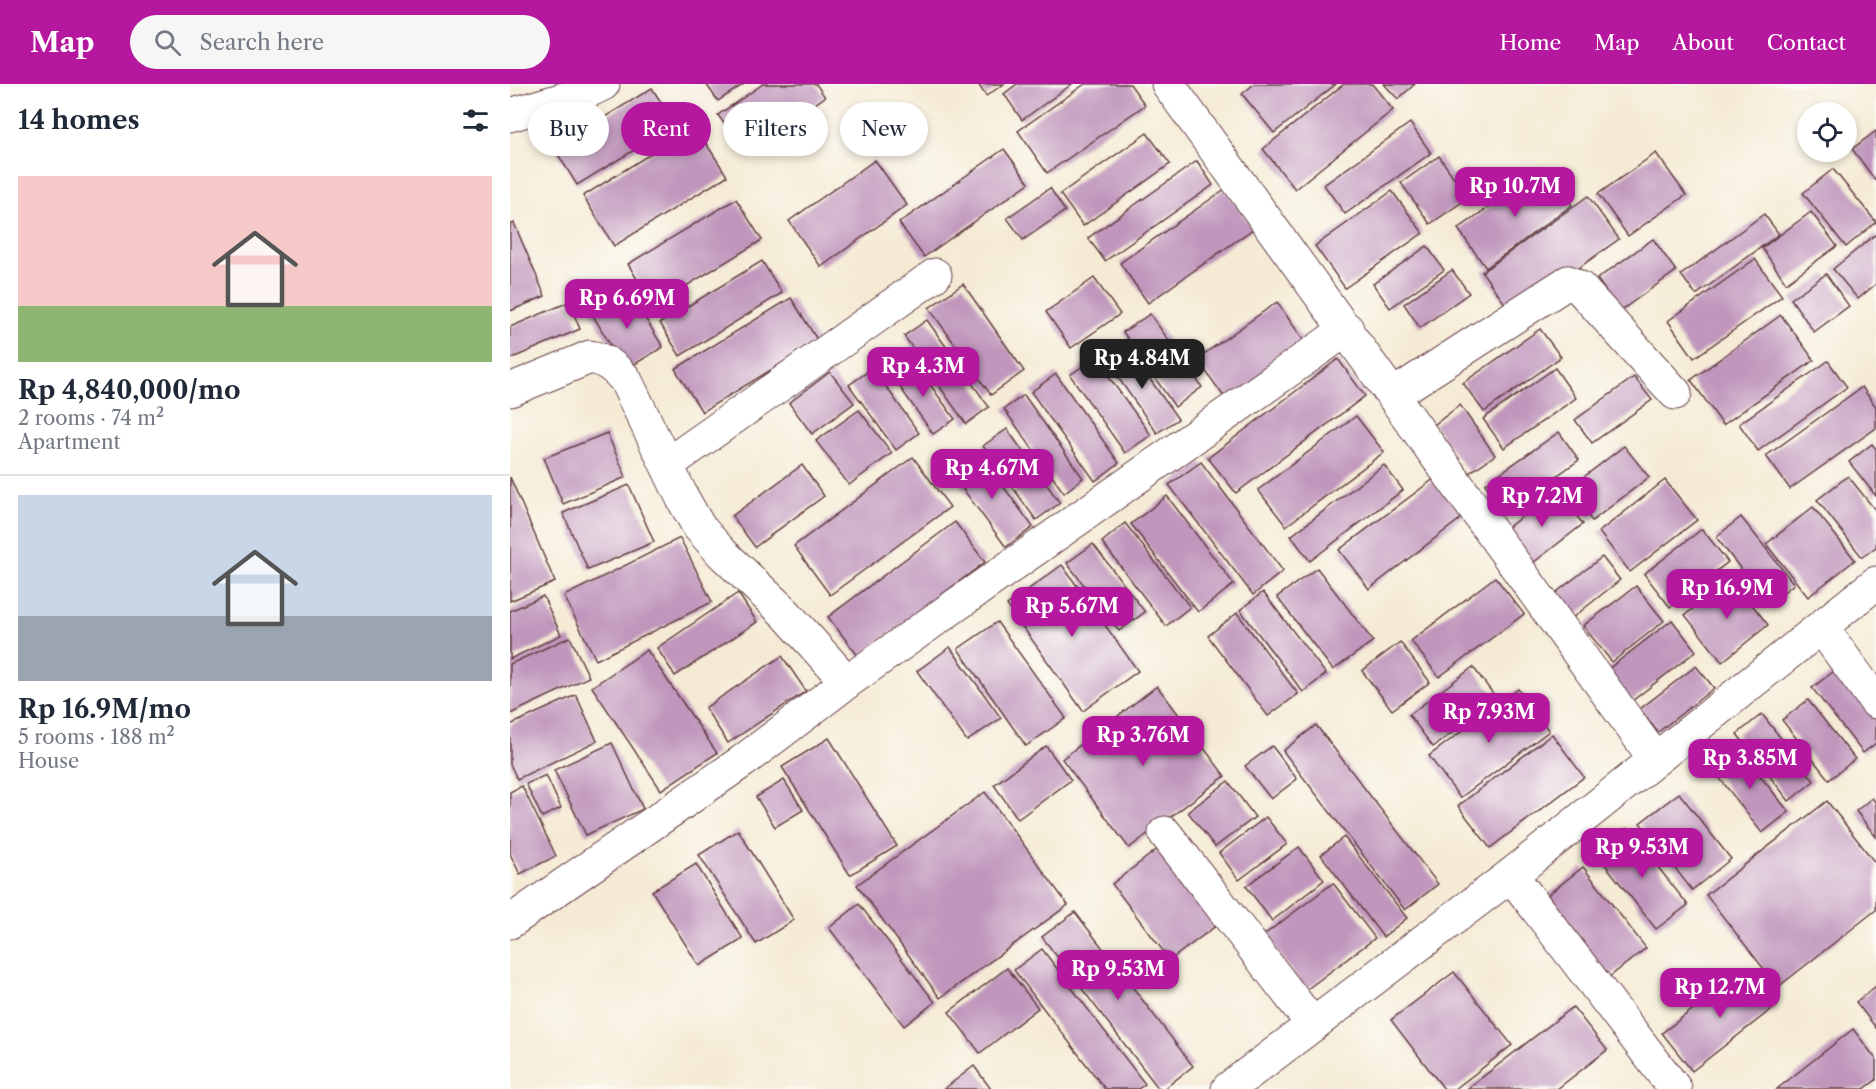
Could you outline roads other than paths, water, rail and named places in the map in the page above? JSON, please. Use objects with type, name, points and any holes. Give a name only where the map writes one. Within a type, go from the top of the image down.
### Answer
[{"type":"street","points":[[510,115],[584,93],[603,84]]},
{"type":"street","points":[[1168,84],[1347,329],[1655,759]]},
{"type":"street","points":[[668,464],[935,274]]},
{"type":"street","points":[[1393,395],[1568,282],[1580,288],[1675,393]]},
{"type":"street","points":[[510,922],[744,762],[847,682],[1347,329]]},
{"type":"street","points":[[510,390],[590,357],[599,358],[625,379],[699,527],[722,553],[786,614],[847,682]]},
{"type":"street","points":[[1228,1089],[1511,875],[1876,583]]},
{"type":"street","points":[[1822,628],[1876,702]]},
{"type":"street","points":[[1165,833],[1313,1025]]},
{"type":"street","points":[[1511,875],[1676,1089]]}]
